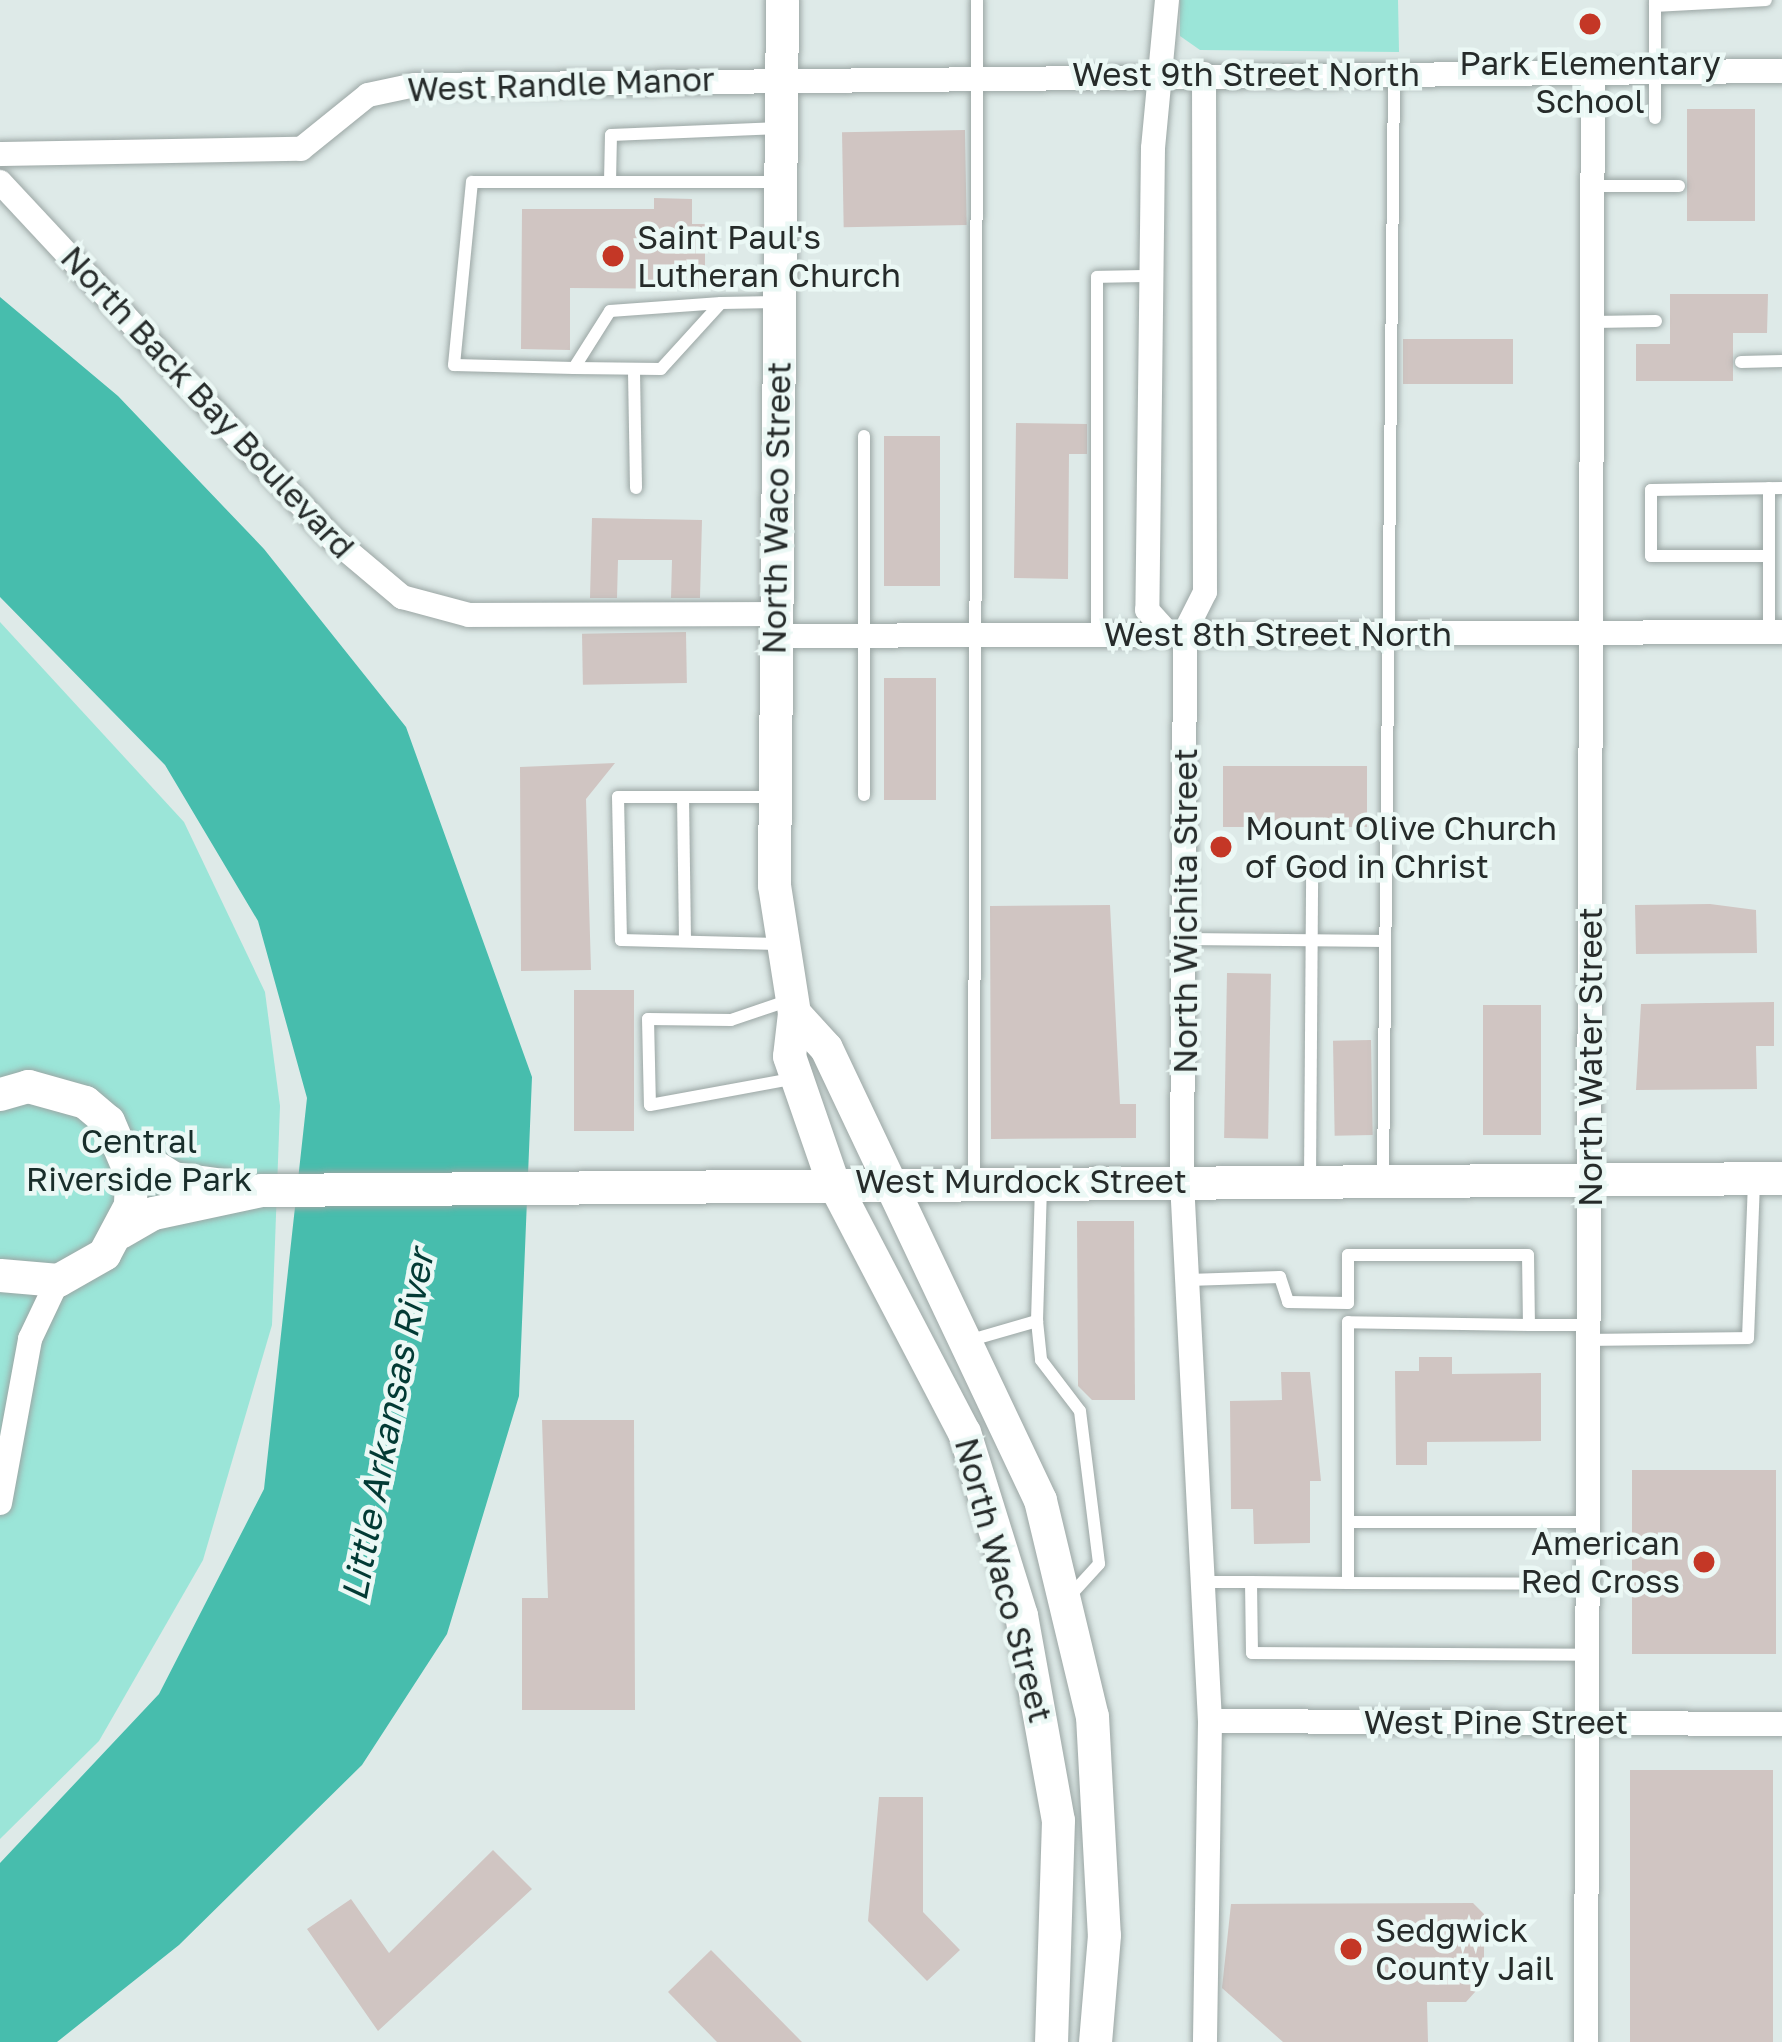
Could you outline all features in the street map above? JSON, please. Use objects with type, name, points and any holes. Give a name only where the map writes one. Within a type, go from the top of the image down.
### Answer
[{"type":"street","name":"North Waco Street","points":[[782,0],[774,797],[779,944],[792,1006],[796,1078],[832,1180],[929,1349],[1021,1615],[1058,1820],[1051,2042]]},
{"type":"street","name":"North Wichita Street","points":[[1167,0],[1166,74],[1155,106],[1147,610],[1177,633]]},
{"type":"street","name":"West 9th Street North","points":[[782,76],[1782,70]]},
{"type":"street","name":"North Water Street","points":[[1586,2042],[1593,72]]},
{"type":"street","name":"North Wichita Street","points":[[1204,74],[1204,606],[1177,633],[1186,939],[1182,1182],[1210,1721],[1205,2042]]},
{"type":"street","name":"West Randle Manor","points":[[0,154],[301,149],[368,95],[415,85],[782,76]]},
{"type":"street","name":"North Back Bay Boulevard","points":[[0,182],[363,569],[426,608]]},
{"type":"street","name":"West 8th Street North","points":[[426,608],[774,625],[864,636],[1776,632]]},
{"type":"street","name":"North Waco Street","points":[[792,1006],[826,1048],[1020,1445],[1067,1599],[1101,1830],[1095,2042]]},
{"type":"street","name":"West Murdock Street","points":[[9,1082],[86,1102],[124,1147],[173,1178],[261,1190],[577,1181],[1768,1178]]},
{"type":"street","points":[[120,1232],[130,1204],[124,1147]]},
{"type":"street","name":"West Murdock Street","points":[[58,1280],[153,1213],[261,1190]]},
{"type":"street","points":[[0,1275],[58,1280],[31,1339],[0,1503]]},
{"type":"street","name":"West Pine Street","points":[[1210,1721],[1782,1724]]},
{"type":"lane","points":[[974,1181],[977,0]]},
{"type":"lane","points":[[1655,118],[1655,3],[1766,0]]},
{"type":"lane","points":[[1383,1181],[1394,73]]},
{"type":"lane","points":[[610,182],[610,135],[781,128]]},
{"type":"lane","points":[[722,303],[685,355],[634,372],[454,365],[472,182],[780,182]]},
{"type":"lane","points":[[1593,186],[1679,186]]},
{"type":"lane","points":[[1097,634],[1097,277],[1150,276]]},
{"type":"lane","points":[[574,368],[610,311],[778,302]]},
{"type":"lane","points":[[1593,322],[1656,321]]},
{"type":"lane","points":[[1742,362],[1782,361]]},
{"type":"lane","points":[[634,372],[636,488]]},
{"type":"lane","points":[[864,436],[864,795]]},
{"type":"lane","points":[[1769,556],[1651,556],[1651,490],[1776,488],[1769,556],[1776,632]]},
{"type":"lane","points":[[774,797],[618,797],[621,940],[779,944]]},
{"type":"lane","points":[[683,797],[685,941]]},
{"type":"lane","points":[[1310,1182],[1312,868]]},
{"type":"lane","points":[[1186,939],[1385,941]]},
{"type":"lane","points":[[792,1006],[731,1020],[648,1019],[650,1105],[732,1098],[796,1078]]},
{"type":"lane","points":[[1348,1322],[1529,1325],[1748,1338],[1768,1178]]},
{"type":"lane","points":[[1041,1181],[1037,1321],[1041,1360],[1080,1412],[1099,1564],[1067,1599]]},
{"type":"lane","points":[[1348,1583],[1348,1255],[1528,1255],[1529,1325]]},
{"type":"lane","points":[[1187,1280],[1280,1277],[1288,1301],[1348,1303]]},
{"type":"lane","points":[[971,1340],[1037,1321]]},
{"type":"lane","points":[[1348,1522],[1588,1522]]},
{"type":"lane","points":[[1202,1582],[1588,1584]]},
{"type":"lane","points":[[1251,1582],[1252,1653],[1588,1655]]},
{"type":"green space","points":[[1180,0],[1398,0],[1399,52],[1200,50],[1180,36]]},
{"type":"green space","name":"Central Riverside Park","points":[[0,622],[184,822],[265,992],[280,1106],[272,1325],[203,1560],[99,1741],[0,1839]]},
{"type":"water","name":"Little Arkansas River","points":[[0,297],[118,396],[264,549],[406,727],[532,1077],[519,1396],[447,1634],[362,1765],[179,1945],[57,2042],[0,2042],[0,1863],[159,1694],[264,1489],[307,1098],[258,921],[165,765],[0,597]]},
{"type":"building","points":[[1687,109],[1755,109],[1755,221],[1687,221]]},
{"type":"building","points":[[965,130],[967,225],[844,227],[842,132]]},
{"type":"building","name":"Saint Paul's Lutheran Church","points":[[654,198],[692,199],[692,224],[705,224],[705,289],[570,288],[570,350],[521,349],[522,209],[654,209]]},
{"type":"building","points":[[1670,294],[1768,294],[1767,333],[1733,333],[1733,381],[1636,381],[1636,344],[1670,344]]},
{"type":"building","points":[[1403,339],[1513,339],[1513,384],[1403,384]]},
{"type":"building","points":[[1016,423],[1087,424],[1087,454],[1069,454],[1068,579],[1014,578]]},
{"type":"building","points":[[884,436],[940,436],[940,586],[884,586]]},
{"type":"building","points":[[592,518],[702,520],[700,598],[671,598],[672,560],[618,560],[617,598],[590,598]]},
{"type":"building","points":[[686,632],[687,683],[583,685],[582,634]]},
{"type":"building","points":[[884,678],[936,678],[936,800],[884,800]]},
{"type":"building","points":[[615,763],[586,799],[591,970],[521,971],[520,767]]},
{"type":"building","points":[[1223,766],[1367,766],[1367,827],[1223,827]]},
{"type":"building","points":[[1710,904],[1756,910],[1757,953],[1636,954],[1635,905]]},
{"type":"building","points":[[1110,905],[1120,1104],[1136,1104],[1136,1138],[991,1139],[990,906]]},
{"type":"building","points":[[1227,973],[1271,974],[1268,1139],[1224,1138]]},
{"type":"building","points":[[574,990],[634,990],[634,1131],[574,1131]]},
{"type":"building","points":[[1774,1002],[1774,1046],[1756,1046],[1757,1089],[1636,1090],[1641,1004]]},
{"type":"building","points":[[1483,1005],[1541,1005],[1541,1135],[1483,1135]]},
{"type":"building","points":[[1371,1040],[1373,1135],[1335,1136],[1333,1041]]},
{"type":"building","points":[[1077,1221],[1134,1221],[1135,1400],[1092,1400],[1078,1386]]},
{"type":"building","points":[[1419,1357],[1452,1357],[1452,1374],[1541,1373],[1541,1441],[1427,1442],[1427,1465],[1396,1465],[1395,1371],[1419,1371]]},
{"type":"building","points":[[1281,1372],[1310,1372],[1321,1481],[1310,1481],[1310,1543],[1254,1544],[1253,1509],[1231,1509],[1230,1401],[1282,1400]]},
{"type":"building","points":[[542,1420],[634,1420],[635,1710],[522,1710],[522,1598],[548,1598]]},
{"type":"building","name":"American Red Cross","points":[[1632,1470],[1776,1470],[1776,1654],[1632,1654]]},
{"type":"building","points":[[1630,1770],[1773,1770],[1773,2042],[1630,2042]]},
{"type":"building","points":[[879,1797],[923,1797],[923,1912],[960,1950],[927,1981],[868,1921]]},
{"type":"building","points":[[493,1850],[532,1889],[378,2031],[307,1929],[351,1899],[389,1953]]},
{"type":"building","name":"Sedgwick County Jail","points":[[1473,1903],[1484,1914],[1484,1982],[1466,2002],[1427,2002],[1428,2042],[1283,2042],[1222,1988],[1231,1904]]},
{"type":"building","points":[[711,1950],[802,2042],[717,2042],[668,1992]]},
{"type":"place","name":"Park Elementary School","points":[[1590,24]]},
{"type":"place","name":"Saint Paul's Lutheran Church","points":[[613,256]]},
{"type":"place","name":"Mount Olive Church of God in Christ","points":[[1221,847]]},
{"type":"place","name":"American Red Cross","points":[[1704,1562]]},
{"type":"place","name":"Sedgwick County Jail","points":[[1351,1949]]}]
